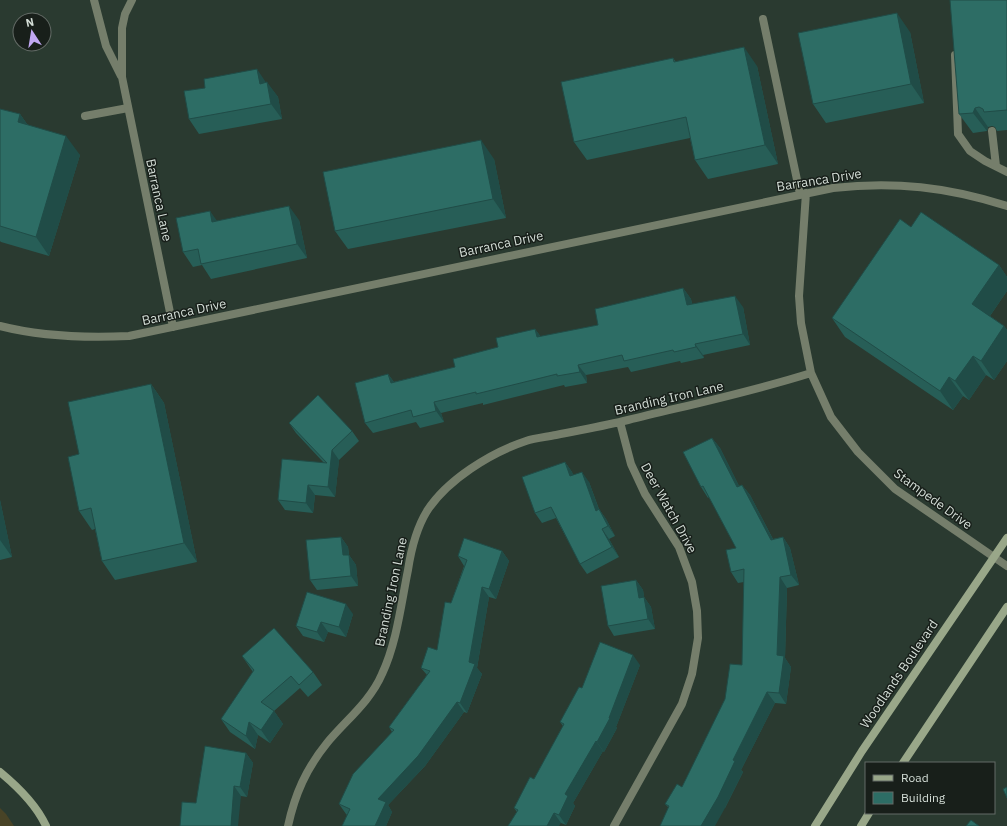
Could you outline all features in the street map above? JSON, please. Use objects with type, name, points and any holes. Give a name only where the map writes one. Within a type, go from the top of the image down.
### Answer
[{"type":"street","name":"Barranca Lane","points":[[94,0],[106,46],[122,77]]},
{"type":"street","name":"Barranca Lane","points":[[132,0],[125,14],[122,28],[122,77],[173,327]]},
{"type":"street","name":"Stampede Drive","points":[[763,19],[803,193],[799,296],[801,323],[811,372],[831,416],[858,452],[895,489],[1007,566]]},
{"type":"street","points":[[954,47],[958,134],[970,151],[1007,172]]},
{"type":"street","points":[[85,116],[128,108]]},
{"type":"street","points":[[992,131],[996,166]]},
{"type":"street","name":"Barranca Drive","points":[[0,326],[54,336],[94,338],[130,336],[803,193],[833,188],[860,185],[894,184],[930,187],[978,196],[1007,206]]},
{"type":"street","name":"Branding Iron Lane","points":[[288,826],[292,807],[306,772],[327,743],[368,698],[382,675],[392,646],[411,552],[417,531],[427,511],[444,489],[463,474],[493,456],[526,441],[620,422],[770,386],[811,372]]},
{"type":"street","name":"Deer Watch Drive","points":[[614,826],[682,704],[692,674],[698,638],[697,611],[692,582],[679,547],[645,494],[631,464],[620,422]]},
{"type":"street","name":"Woodlands Boulevard","points":[[815,826],[866,744],[1007,538]]},
{"type":"street","points":[[903,762],[1007,607]]},
{"type":"street","points":[[0,772],[13,782],[28,800],[46,826]]},
{"type":"street","points":[[861,826],[868,814]]},
{"type":"shaded area","points":[[0,808],[6,814],[14,826],[0,826]]},
{"type":"building","points":[[950,0],[1007,0],[1007,110],[984,112],[983,109],[979,107],[975,108],[973,113],[959,114]]},
{"type":"building","points":[[897,13],[911,84],[813,104],[798,33]]},
{"type":"building","points":[[744,47],[765,145],[695,160],[686,117],[574,142],[561,82],[673,58],[674,62]]},
{"type":"building","points":[[257,69],[260,84],[267,82],[271,104],[189,119],[184,91],[205,88],[204,79]]},
{"type":"building","points":[[0,109],[20,114],[18,122],[66,136],[36,237],[0,226]]},
{"type":"building","points":[[481,140],[493,199],[335,231],[323,172]]},
{"type":"building","points":[[289,206],[297,244],[201,264],[198,249],[183,252],[176,218],[210,211],[212,222]]},
{"type":"building","points":[[921,212],[999,265],[972,304],[1004,326],[981,361],[973,356],[955,381],[949,377],[940,391],[832,318],[900,219],[911,227]]},
{"type":"building","points":[[683,288],[687,305],[735,296],[743,334],[695,344],[696,347],[674,352],[673,350],[624,361],[622,355],[578,365],[580,372],[557,376],[557,374],[476,394],[476,392],[434,402],[436,411],[413,417],[411,410],[365,423],[355,383],[388,374],[391,383],[455,367],[453,359],[498,347],[496,338],[535,329],[537,337],[598,325],[595,309]]},
{"type":"building","points":[[151,384],[184,543],[102,561],[91,508],[79,511],[68,457],[79,454],[68,402]]},
{"type":"building","points":[[318,395],[352,431],[332,450],[328,487],[308,485],[306,503],[278,500],[282,459],[327,463],[289,423]]},
{"type":"building","points":[[712,438],[737,487],[742,485],[771,540],[783,537],[791,575],[780,577],[777,655],[784,656],[779,693],[767,692],[733,760],[735,761],[718,797],[701,826],[660,826],[669,806],[665,804],[677,784],[682,787],[725,699],[730,664],[742,665],[744,569],[731,572],[726,550],[736,548],[683,452]]},
{"type":"building","points":[[565,462],[570,476],[582,472],[596,511],[599,509],[608,526],[602,529],[612,547],[580,564],[551,507],[535,513],[522,477]]},
{"type":"building","points":[[341,537],[343,555],[349,555],[351,576],[310,580],[306,540]]},
{"type":"building","points":[[464,538],[502,551],[489,589],[482,587],[469,662],[475,664],[460,703],[457,702],[418,756],[378,799],[386,802],[375,826],[342,826],[350,809],[339,804],[353,774],[394,730],[389,727],[430,671],[421,668],[428,647],[437,650],[445,602],[451,603],[467,560],[458,556]]},
{"type":"building","points":[[636,580],[639,598],[644,597],[648,619],[608,626],[601,586]]},
{"type":"building","points":[[307,592],[346,604],[339,627],[321,622],[317,632],[296,626]]},
{"type":"building","points":[[274,628],[313,672],[299,685],[291,676],[261,702],[274,711],[261,730],[249,722],[246,736],[221,719],[254,670],[242,656]]},
{"type":"building","points":[[600,642],[633,655],[610,718],[565,794],[568,796],[559,815],[554,813],[547,826],[508,826],[518,810],[514,808],[530,777],[534,779],[564,724],[560,722],[579,687],[582,688]]},
{"type":"building","points":[[205,746],[246,753],[240,787],[234,786],[231,826],[180,826],[182,802],[196,803]]},
{"type":"building","points":[[1007,787],[1007,798],[1003,789]]},
{"type":"building","points":[[971,820],[979,826],[966,826]]}]
